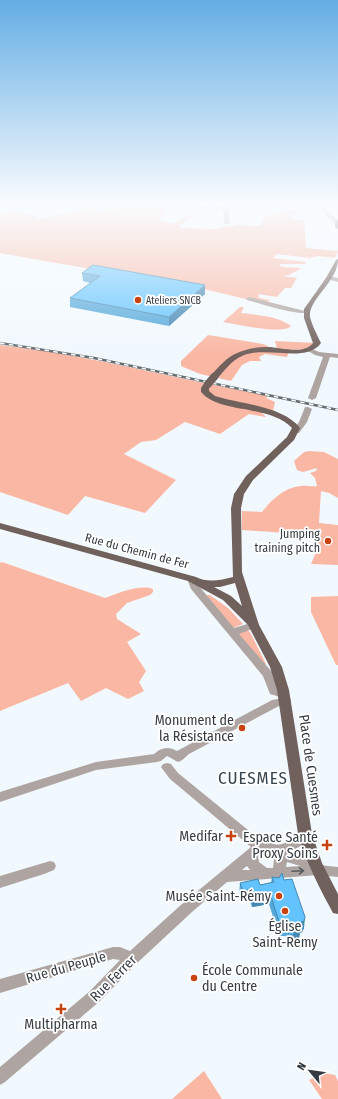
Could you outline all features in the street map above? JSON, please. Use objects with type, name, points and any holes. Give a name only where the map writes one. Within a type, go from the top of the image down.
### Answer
[{"type":"main road","points":[[254,625],[236,576],[236,508],[239,494],[249,478],[291,438],[296,431],[295,426],[283,418],[260,410],[212,398],[205,392],[204,388],[231,359],[240,354],[268,349],[297,351],[318,350],[306,312],[329,278],[338,261]]},
{"type":"main road","name":"Rue du Chemin de Fer","points":[[0,526],[195,580],[227,598],[254,625]]},
{"type":"main road","points":[[195,580],[220,584],[236,576]]},
{"type":"main road","points":[[227,598],[236,576]]},
{"type":"main road","points":[[227,598],[237,596],[242,591]]},
{"type":"main road","name":"Place de Cuesmes","points":[[254,625],[276,667],[286,701],[305,834],[316,866],[338,908]]},
{"type":"street","points":[[329,278],[338,280]]},
{"type":"street","points":[[250,299],[286,309],[306,312]]},
{"type":"street","points":[[312,398],[318,350],[338,356]]},
{"type":"street","points":[[296,431],[303,422],[308,409]]},
{"type":"street","points":[[0,797],[89,768],[157,758],[162,753],[178,754],[268,708],[286,701],[274,690],[268,675],[194,587],[195,580]]},
{"type":"street","points":[[233,632],[254,625]]},
{"type":"street","points":[[167,767],[176,763],[178,754]]},
{"type":"street","points":[[157,758],[159,764],[167,767],[174,776],[257,851]]},
{"type":"street","name":"Place de Cuesmes","points":[[278,852],[292,846],[305,834]]},
{"type":"street","points":[[264,874],[252,864],[252,857],[257,851],[267,848],[301,861],[338,872]]},
{"type":"street","name":"Rue Ferrer","points":[[0,1076],[43,1042],[95,996],[131,959],[187,908],[223,877],[257,851]]},
{"type":"street","points":[[278,852],[281,863],[279,872]]},
{"type":"street","points":[[0,882],[50,866]]},
{"type":"street","points":[[223,877],[264,874],[316,866]]},
{"type":"street","name":"Rue du Peuple","points":[[0,986],[113,954],[120,953],[131,959]]},
{"type":"shaded area","points":[[7,254],[277,254],[273,258],[306,262],[305,264],[279,264],[282,267],[302,268],[289,275],[283,276],[297,278],[291,288],[285,288],[277,297],[258,294],[259,298],[270,300],[266,304],[204,289]]},
{"type":"shaded area","points":[[279,254],[337,254],[335,258],[318,256],[310,258]]},
{"type":"shaded area","points":[[240,307],[244,307],[241,313],[274,318],[291,326],[287,328],[270,329],[248,327],[223,322]]},
{"type":"shaded area","points":[[208,335],[263,344],[268,346],[268,349],[277,349],[275,341],[317,343],[313,349],[289,350],[287,357],[265,354],[259,357],[261,361],[250,361],[242,365],[231,381],[200,374],[181,366],[181,361]]},
{"type":"shaded area","points":[[0,345],[46,351],[204,383],[202,393],[211,398],[208,391],[209,384],[268,396],[266,398],[275,402],[273,411],[262,413],[266,417],[249,414],[220,434],[185,422],[156,440],[141,442],[124,454],[176,480],[145,513],[85,496],[68,515],[0,492]]},
{"type":"shaded area","points":[[304,452],[324,452],[338,459],[338,498],[321,491],[319,523],[338,525],[338,565],[311,564],[318,548],[318,535],[242,530],[242,511],[262,512],[274,499],[289,489],[303,486],[317,486],[315,478],[310,473],[316,471],[317,468],[303,472],[297,470],[294,461]]},
{"type":"shaded area","points":[[2,562],[105,598],[136,588],[153,589],[153,592],[150,595],[127,603],[116,614],[117,619],[141,634],[127,642],[146,671],[139,682],[144,691],[128,699],[106,688],[81,701],[68,683],[0,711],[0,563]]},
{"type":"shaded area","points":[[207,595],[210,595],[228,608],[243,624],[233,628]]},
{"type":"shaded area","points":[[338,596],[338,665],[336,665],[311,612],[311,597]]},
{"type":"shaded area","points":[[248,630],[266,664],[263,665],[236,633]]},
{"type":"shaded area","points":[[204,1071],[222,1099],[172,1099]]},
{"type":"shaded area","points":[[323,1073],[335,1075],[338,1081],[338,1099],[322,1099],[309,1080]]},
{"type":"building","name":"Ateliers SNCB","points":[[93,265],[205,285],[169,317],[70,298],[100,276],[82,273]]},
{"type":"building","points":[[282,873],[284,880],[292,879],[305,917],[304,921],[301,922],[301,927],[299,930],[294,931],[287,925],[280,925],[270,893],[253,896],[251,889],[243,891],[240,883],[258,879],[260,885],[274,882],[272,877],[279,878]]},
{"type":"railway","points":[[0,343],[94,358],[338,410]]},
{"type":"place","name":"Ateliers SNCB","points":[[138,300]]},
{"type":"place","name":"Jumping training pitch","points":[[328,541]]},
{"type":"place","name":"Monument de la Résistance","points":[[242,728]]},
{"type":"place","name":"Medifar","points":[[231,836]]},
{"type":"place","name":"Espace Santé Proxy Soins","points":[[327,845]]},
{"type":"place","name":"Musée Saint-Rémy","points":[[279,896]]},
{"type":"place","name":"Église Saint-Remy","points":[[285,911]]},
{"type":"place","name":"École Communale du Centre","points":[[194,978]]},
{"type":"place","name":"Multipharma","points":[[61,1009]]},
{"type":"district","name":"CUESMES","points":[[253,778]]}]
